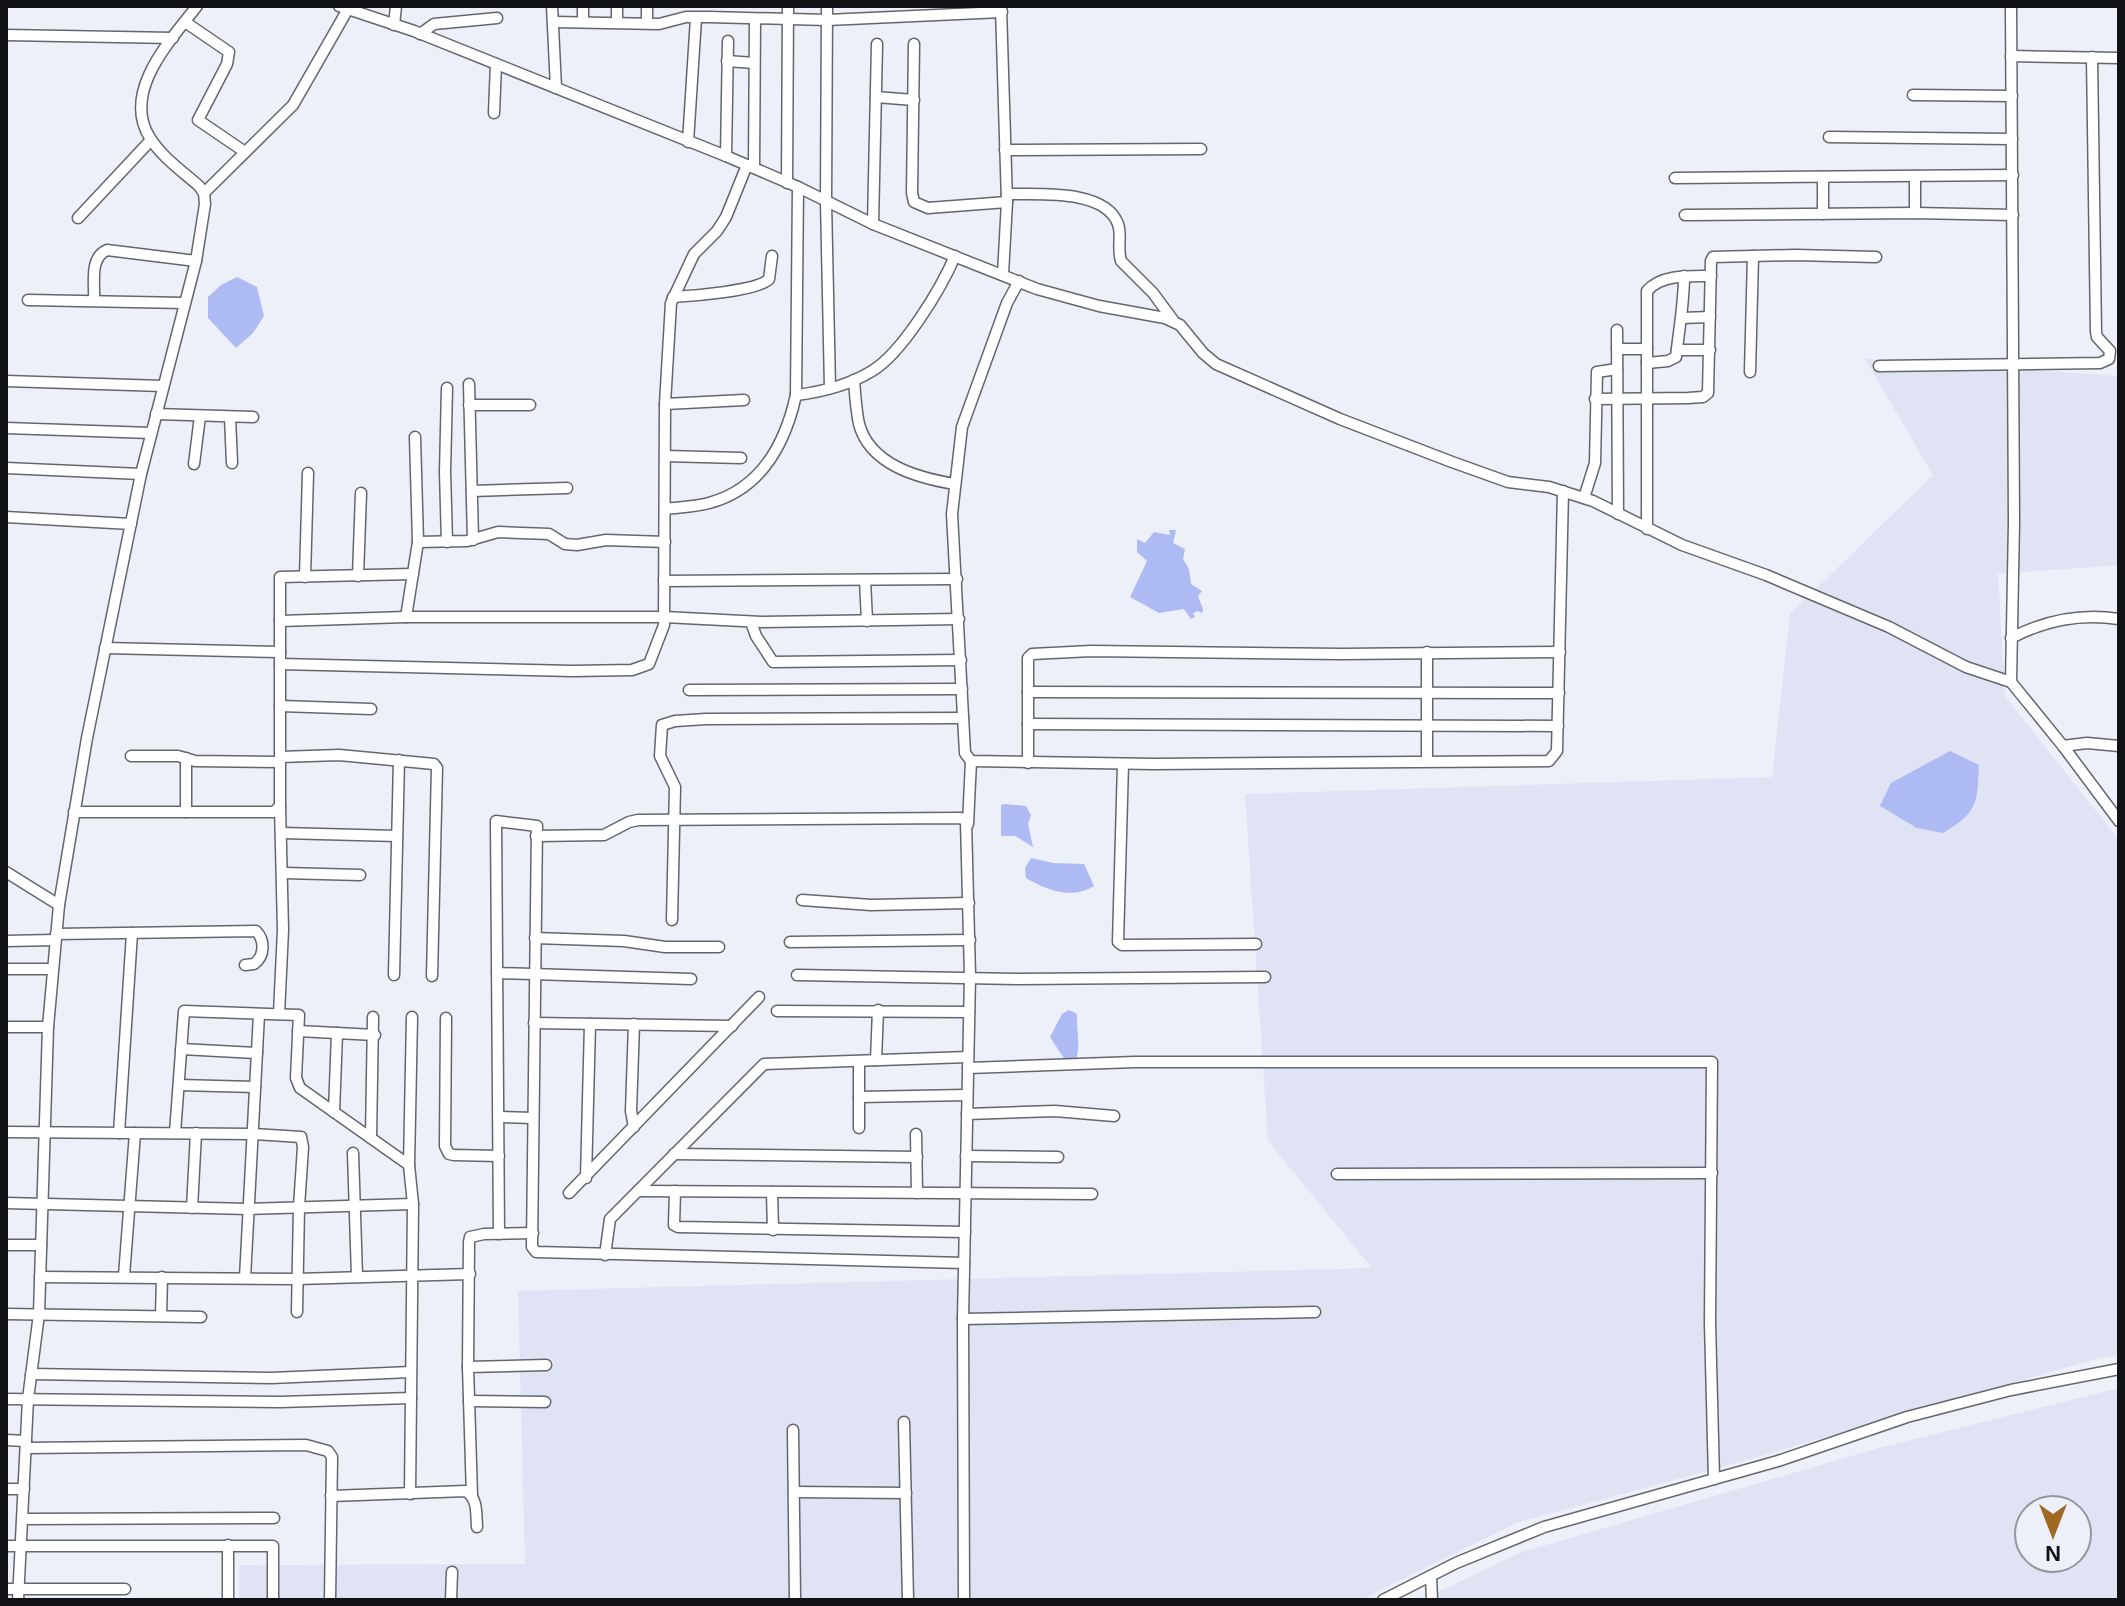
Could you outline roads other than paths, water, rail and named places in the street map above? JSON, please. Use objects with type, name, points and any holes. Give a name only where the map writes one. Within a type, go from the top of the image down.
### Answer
[{"type":"street","points":[[19,1594],[28,1399],[39,1314],[48,1027],[59,905],[105,648],[141,474],[196,261],[205,204],[204,193],[151,140],[144,127],[140,103],[147,80],[197,6]]},
{"type":"street","points":[[394,25],[396,6]]},
{"type":"street","points":[[552,6],[556,88]]},
{"type":"street","points":[[583,6],[583,22]]},
{"type":"street","points":[[617,6],[617,22]]},
{"type":"street","points":[[647,6],[647,23]]},
{"type":"street","points":[[665,509],[709,503],[730,495],[763,473],[788,424],[796,395],[788,6]]},
{"type":"street","points":[[827,6],[826,201],[830,388]]},
{"type":"street","points":[[2011,6],[2014,522],[2011,682]]},
{"type":"street","points":[[204,193],[293,105],[344,8],[420,34],[726,156],[873,224],[1052,294],[1174,322],[1216,364],[1340,419],[1508,482],[1563,491],[1584,498],[1682,545],[1766,575],[1889,627],[1958,663],[2011,682],[2119,821]]},
{"type":"street","points":[[554,22],[670,23],[690,14],[827,20],[916,11],[1002,9],[1007,198],[1003,274]]},
{"type":"street","points":[[688,142],[690,14]]},
{"type":"street","points":[[420,34],[434,24],[497,18]]},
{"type":"street","points":[[280,664],[632,670],[649,664],[659,642],[664,617],[665,404],[667,340],[673,297],[694,254],[712,238],[726,217],[750,167],[755,19]]},
{"type":"street","points":[[185,22],[229,52],[227,64],[198,120],[245,152]]},
{"type":"street","points":[[6,35],[173,38]]},
{"type":"street","points":[[726,156],[728,41]]},
{"type":"street","points":[[873,224],[877,44]]},
{"type":"street","points":[[914,44],[914,202],[928,208],[1007,198],[1075,196],[1110,212],[1118,222],[1121,261],[1163,305],[1174,322]]},
{"type":"street","points":[[2011,56],[2119,58]]},
{"type":"street","points":[[1879,366],[2012,366],[2100,363],[2109,359],[2110,351],[2096,332],[2092,57]]},
{"type":"street","points":[[727,61],[754,63]]},
{"type":"street","points":[[494,113],[496,64]]},
{"type":"street","points":[[1913,95],[2012,96]]},
{"type":"street","points":[[876,97],[914,100]]},
{"type":"street","points":[[1829,137],[2012,139]]},
{"type":"street","points":[[78,218],[151,140]]},
{"type":"street","points":[[1005,150],[1201,149]]},
{"type":"street","points":[[1675,178],[2013,175]]},
{"type":"street","points":[[1915,176],[1915,213]]},
{"type":"street","points":[[1823,177],[1823,214]]},
{"type":"street","points":[[1685,215],[2013,215]]},
{"type":"street","points":[[94,300],[95,259],[99,253],[107,250],[196,261]]},
{"type":"street","points":[[673,297],[701,296],[764,284],[769,279],[772,256]]},
{"type":"street","points":[[796,395],[830,388],[874,370],[937,294],[955,256]]},
{"type":"street","points":[[1750,372],[1753,256]]},
{"type":"street","points":[[1595,399],[1703,397],[1708,393],[1713,257],[1876,257]]},
{"type":"street","points":[[1647,529],[1649,287],[1684,276],[1711,276]]},
{"type":"street","points":[[1647,363],[1674,359],[1682,318],[1684,276]]},
{"type":"street","points":[[964,1600],[963,1319],[971,761],[965,753],[952,514],[962,427],[1007,303],[1019,281]]},
{"type":"street","points":[[28,300],[185,303]]},
{"type":"street","points":[[1682,318],[1710,317]]},
{"type":"street","points":[[1617,330],[1618,514]]},
{"type":"street","points":[[1617,349],[1647,349]]},
{"type":"street","points":[[1677,350],[1710,350]]},
{"type":"street","points":[[1584,498],[1595,463],[1597,372],[1617,369]]},
{"type":"street","points":[[854,380],[859,422],[867,442],[902,470],[925,479],[955,484]]},
{"type":"street","points":[[6,381],[163,386]]},
{"type":"street","points":[[469,384],[473,540]]},
{"type":"street","points":[[447,388],[447,542]]},
{"type":"street","points":[[665,404],[744,400]]},
{"type":"street","points":[[469,405],[530,405]]},
{"type":"street","points":[[156,414],[253,417]]},
{"type":"street","points":[[194,464],[200,416]]},
{"type":"street","points":[[230,417],[232,463]]},
{"type":"street","points":[[6,428],[151,433]]},
{"type":"street","points":[[406,617],[418,542],[415,437]]},
{"type":"street","points":[[665,456],[741,458]]},
{"type":"street","points":[[6,468],[141,474]]},
{"type":"street","points":[[305,577],[308,473]]},
{"type":"street","points":[[472,491],[567,488]]},
{"type":"street","points":[[971,761],[1123,764],[1549,761],[1557,751],[1563,491]]},
{"type":"street","points":[[358,576],[361,493]]},
{"type":"street","points":[[6,517],[131,524]]},
{"type":"street","points":[[418,542],[473,540],[498,532],[549,534],[565,544],[577,545],[606,540],[665,542]]},
{"type":"street","points":[[279,1014],[284,873],[280,806],[280,577],[413,574]]},
{"type":"street","points":[[664,581],[957,579]]},
{"type":"street","points":[[865,580],[867,621]]},
{"type":"street","points":[[2011,638],[2047,622],[2089,616],[2119,619]]},
{"type":"street","points":[[280,621],[406,617],[664,617],[751,622],[959,619]]},
{"type":"street","points":[[751,622],[773,662],[961,660]]},
{"type":"street","points":[[105,648],[280,652]]},
{"type":"street","points":[[1427,652],[1427,761]]},
{"type":"street","points":[[1028,763],[1028,658],[1037,653],[1560,652]]},
{"type":"street","points":[[689,690],[962,689]]},
{"type":"street","points":[[1028,692],[1559,693]]},
{"type":"street","points":[[280,706],[371,709]]},
{"type":"street","points":[[672,920],[674,781],[660,756],[662,725],[706,719],[963,718]]},
{"type":"street","points":[[1028,724],[1558,726]]},
{"type":"street","points":[[2063,746],[2087,743],[2119,746]]},
{"type":"street","points":[[131,756],[178,756],[195,761],[339,755],[427,762],[437,768],[432,976]]},
{"type":"street","points":[[186,758],[186,812]]},
{"type":"street","points":[[394,975],[399,760]]},
{"type":"street","points":[[1123,764],[1118,942],[1122,945],[1256,944]]},
{"type":"street","points":[[74,812],[274,812],[280,806]]},
{"type":"street","points":[[536,836],[593,836],[611,833],[629,822],[961,818],[968,824]]},
{"type":"street","points":[[499,1234],[496,821],[537,826],[532,1247],[536,1252],[964,1263]]},
{"type":"street","points":[[282,833],[397,836]]},
{"type":"street","points":[[284,873],[360,875]]},
{"type":"street","points":[[9,877],[59,905]]},
{"type":"street","points":[[802,900],[871,905],[969,903]]},
{"type":"street","points":[[6,941],[132,933],[256,931],[261,939],[261,956],[254,964],[245,965]]},
{"type":"street","points":[[119,1133],[132,933]]},
{"type":"street","points":[[535,938],[624,941],[665,947],[719,947]]},
{"type":"street","points":[[790,942],[970,940]]},
{"type":"street","points":[[6,969],[52,969]]},
{"type":"street","points":[[497,973],[691,979]]},
{"type":"street","points":[[797,975],[1018,979],[1265,977]]},
{"type":"street","points":[[569,1193],[759,997]]},
{"type":"street","points":[[876,1060],[878,1010]]},
{"type":"street","points":[[175,1133],[184,1011],[299,1015],[296,1078],[300,1088],[409,1165]]},
{"type":"street","points":[[777,1011],[969,1012]]},
{"type":"street","points":[[245,1278],[259,1014]]},
{"type":"street","points":[[371,1138],[373,1017]]},
{"type":"street","points":[[410,1494],[412,1017]]},
{"type":"street","points":[[446,1018],[445,1146],[449,1154],[454,1155],[499,1156]]},
{"type":"street","points":[[534,1023],[732,1026]]},
{"type":"street","points":[[586,1178],[590,1024]]},
{"type":"street","points":[[634,1024],[631,1111],[634,1127]]},
{"type":"street","points":[[6,1027],[48,1027]]},
{"type":"street","points":[[298,1031],[375,1035]]},
{"type":"street","points":[[334,1112],[337,1033]]},
{"type":"street","points":[[181,1049],[257,1053]]},
{"type":"street","points":[[605,1255],[610,1219],[764,1064],[876,1060],[968,1063],[1712,1062],[1710,1323],[1714,1479]]},
{"type":"street","points":[[859,1061],[859,1128]]},
{"type":"street","points":[[179,1085],[255,1087]]},
{"type":"street","points":[[859,1097],[967,1095]]},
{"type":"street","points":[[967,1114],[1055,1111],[1114,1116]]},
{"type":"street","points":[[499,1117],[533,1118]]},
{"type":"street","points":[[6,1132],[301,1137],[297,1312]]},
{"type":"street","points":[[124,1276],[135,1133]]},
{"type":"street","points":[[192,1208],[196,1133]]},
{"type":"street","points":[[916,1134],[917,1193]]},
{"type":"street","points":[[353,1153],[357,1276]]},
{"type":"street","points":[[674,1154],[917,1157]]},
{"type":"street","points":[[966,1156],[1058,1157]]},
{"type":"street","points":[[1337,1174],[1712,1173]]},
{"type":"street","points":[[638,1191],[1092,1194]]},
{"type":"street","points":[[675,1191],[674,1225],[773,1230],[965,1232]]},
{"type":"street","points":[[772,1192],[773,1230]]},
{"type":"street","points":[[6,1203],[249,1209],[413,1204]]},
{"type":"street","points":[[477,1527],[472,1496],[468,1367],[470,1237],[533,1233]]},
{"type":"street","points":[[6,1245],[41,1245]]},
{"type":"street","points":[[40,1277],[297,1279],[470,1274]]},
{"type":"street","points":[[161,1316],[162,1277]]},
{"type":"street","points":[[963,1319],[1315,1312]]},
{"type":"street","points":[[6,1314],[201,1317]]},
{"type":"street","points":[[468,1367],[546,1365]]},
{"type":"street","points":[[1383,1600],[1515,1537],[1544,1527],[1778,1461],[1907,1417],[2011,1390],[2119,1369]]},
{"type":"street","points":[[31,1374],[271,1378],[411,1372]]},
{"type":"street","points":[[6,1399],[280,1402],[411,1398]]},
{"type":"street","points":[[469,1401],[545,1402]]},
{"type":"street","points":[[904,1422],[908,1600]]},
{"type":"street","points":[[793,1430],[795,1600]]},
{"type":"street","points":[[6,1440],[26,1444],[290,1445],[328,1451],[332,1457],[330,1600]]},
{"type":"street","points":[[6,1489],[24,1489]]},
{"type":"street","points":[[331,1496],[459,1491],[472,1496]]},
{"type":"street","points":[[794,1492],[906,1493]]},
{"type":"street","points":[[24,1519],[274,1518]]},
{"type":"street","points":[[228,1545],[228,1600]]},
{"type":"street","points":[[6,1546],[273,1546],[273,1600]]},
{"type":"street","points":[[451,1600],[452,1572]]},
{"type":"street","points":[[1431,1576],[1432,1600]]},
{"type":"street","points":[[6,1589],[19,1594],[125,1589]]},
{"type":"water","points":[[237,277],[257,287],[264,316],[253,333],[236,348],[208,318],[208,297],[221,285]]},
{"type":"water","points":[[1169,530],[1176,530],[1173,543],[1185,549],[1183,559],[1189,569],[1191,584],[1202,591],[1198,596],[1202,613],[1193,613],[1195,617],[1191,619],[1184,609],[1159,613],[1130,597],[1147,561],[1137,552],[1137,539],[1145,543],[1154,532],[1170,535]]},
{"type":"water","points":[[1950,751],[1979,765],[1976,798],[1963,819],[1943,833],[1917,828],[1880,806],[1891,783]]},
{"type":"water","points":[[1001,805],[1026,806],[1031,815],[1028,824],[1033,847],[1015,836],[1001,836]]},
{"type":"water","points":[[1031,858],[1053,863],[1084,864],[1094,886],[1068,893],[1042,886],[1026,878],[1025,868]]},
{"type":"water","points":[[1069,1010],[1077,1014],[1078,1048],[1076,1059],[1065,1060],[1050,1037],[1062,1014]]}]
